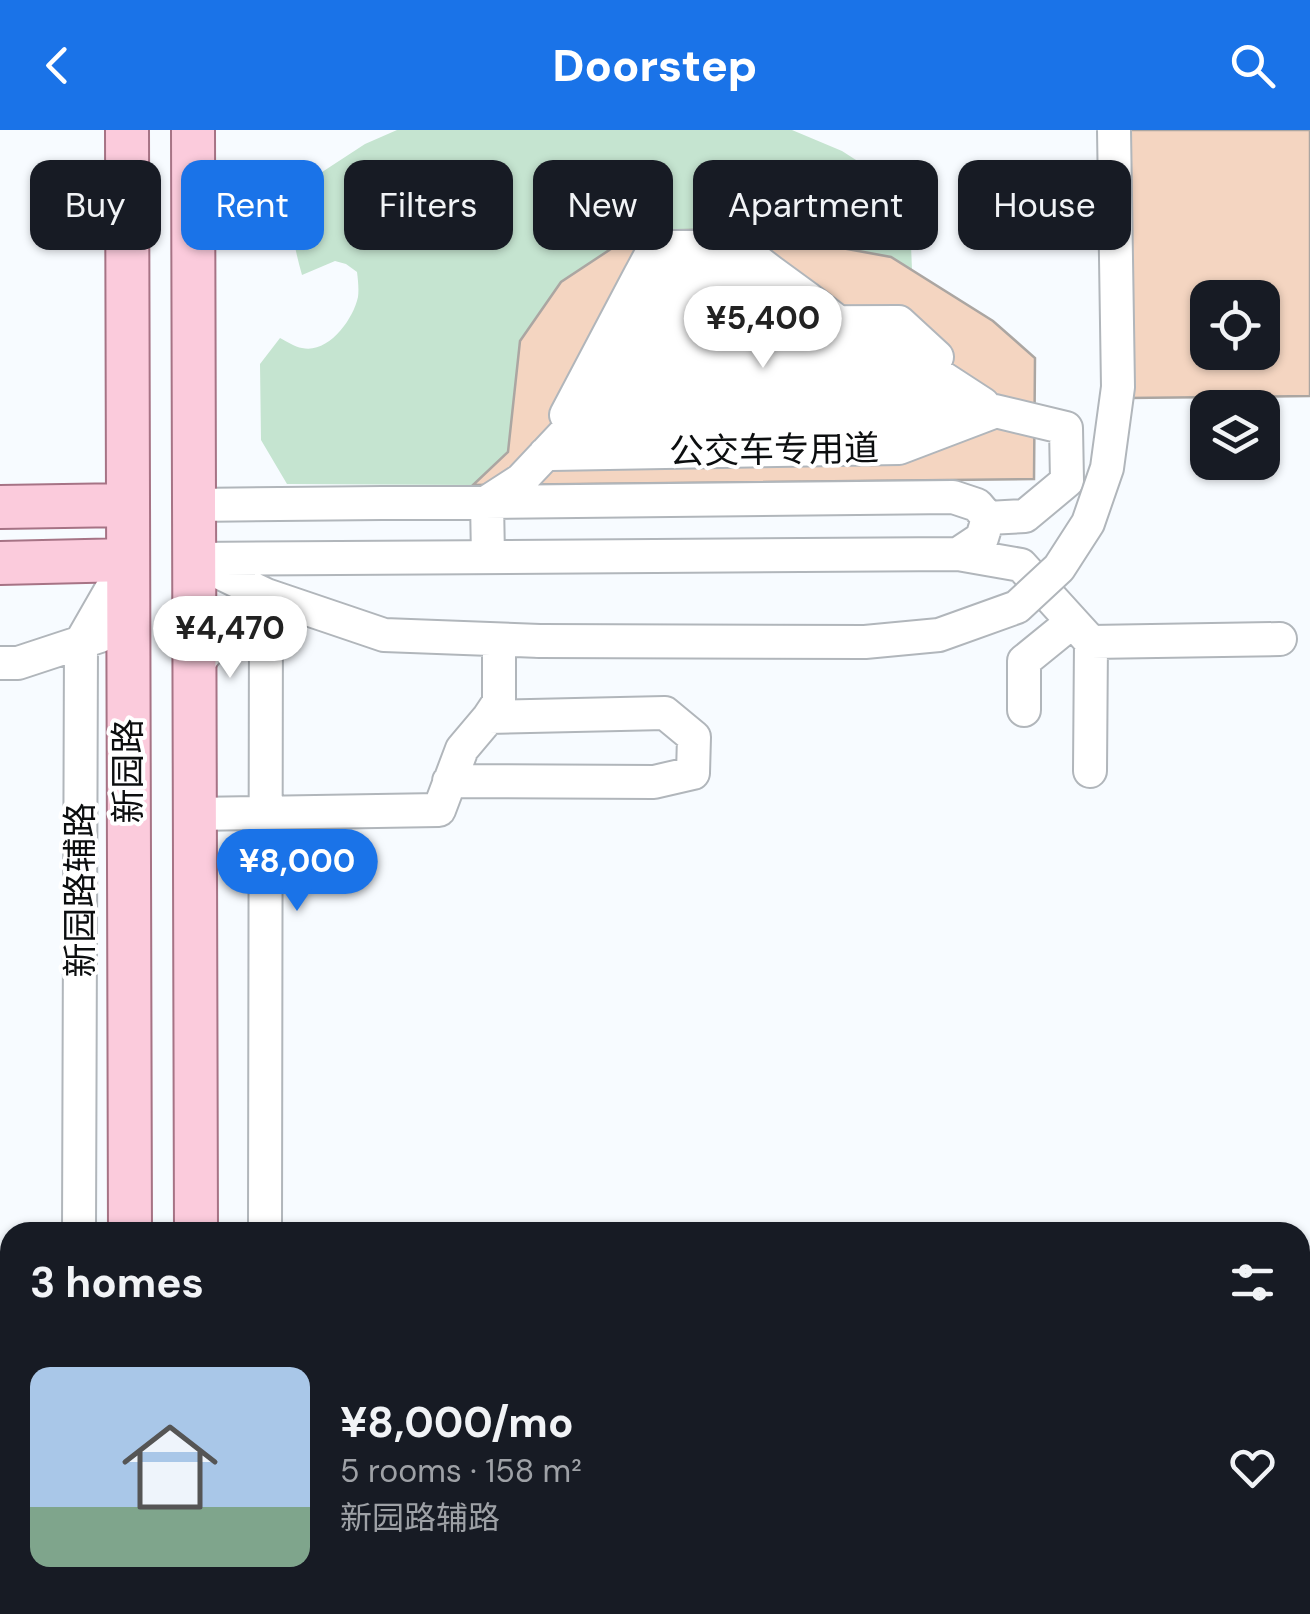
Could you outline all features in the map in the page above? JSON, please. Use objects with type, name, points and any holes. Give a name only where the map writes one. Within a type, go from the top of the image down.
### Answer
[{"type":"main road","name":"新园路","points":[[127,130],[130,1222]]},
{"type":"main road","name":"新园路","points":[[193,130],[196,1222]]},
{"type":"main road","points":[[0,507],[127,506]]},
{"type":"main road","points":[[0,563],[128,560]]},
{"type":"street","points":[[193,560],[266,596],[384,635],[499,641],[865,642],[939,635],[1017,607],[1059,568],[1088,523],[1106,468],[1118,387],[1114,130]]},
{"type":"street","name":"公交车专用道","points":[[546,454],[641,272],[770,271],[838,322]]},
{"type":"street","name":"公交车专用道","points":[[546,454],[642,299],[807,298]]},
{"type":"street","name":"公交车专用道","points":[[488,502],[522,480],[546,454],[642,323],[899,322],[995,412]]},
{"type":"street","name":"公交车专用道","points":[[546,454],[645,374],[900,373],[995,412],[1066,428],[1067,480],[1025,516],[988,518]]},
{"type":"street","name":"公交车专用道","points":[[546,454],[644,425],[901,424],[995,412]]},
{"type":"street","points":[[193,504],[953,497],[977,504],[988,518],[982,538],[958,554]]},
{"type":"street","points":[[488,502],[488,557]]},
{"type":"street","points":[[193,560],[958,554],[1021,566],[1082,632],[1090,771]]},
{"type":"street","points":[[80,642],[128,560]]},
{"type":"street","points":[[194,670],[226,626],[266,596]]},
{"type":"street","points":[[265,1222],[266,596]]},
{"type":"street","points":[[0,663],[18,663],[128,627]]},
{"type":"street","points":[[1024,710],[1024,661],[1082,632],[1280,639]]},
{"type":"street","points":[[194,814],[439,810],[462,748],[499,702],[499,641]]},
{"type":"street","name":"新园路辅路","points":[[79,1222],[80,642]]},
{"type":"street","points":[[450,781],[654,782],[694,774],[694,737],[665,713],[489,717]]},
{"type":"green space","points":[[397,130],[792,130],[856,160],[693,160],[693,230],[673,230],[673,160],[533,160],[533,250],[610,250],[561,282],[520,341],[508,452],[473,485],[287,484],[261,440],[260,364],[280,338],[302,348],[321,346],[351,316],[358,297],[357,272],[335,261],[302,275],[297,250],[324,250],[324,171],[365,144]]},
{"type":"green space","points":[[853,250],[911,250],[912,270],[891,257]]},
{"type":"building","points":[[1125,130],[1310,130],[1310,396],[1280,396],[1280,390],[1190,390],[1190,397],[1128,398],[1126,250],[1131,250],[1131,160],[1125,160]]},
{"type":"building","points":[[673,230],[693,230],[693,250],[853,250],[891,257],[993,321],[1035,358],[1034,479],[473,485],[508,452],[520,341],[561,282],[609,250],[673,250]]}]
